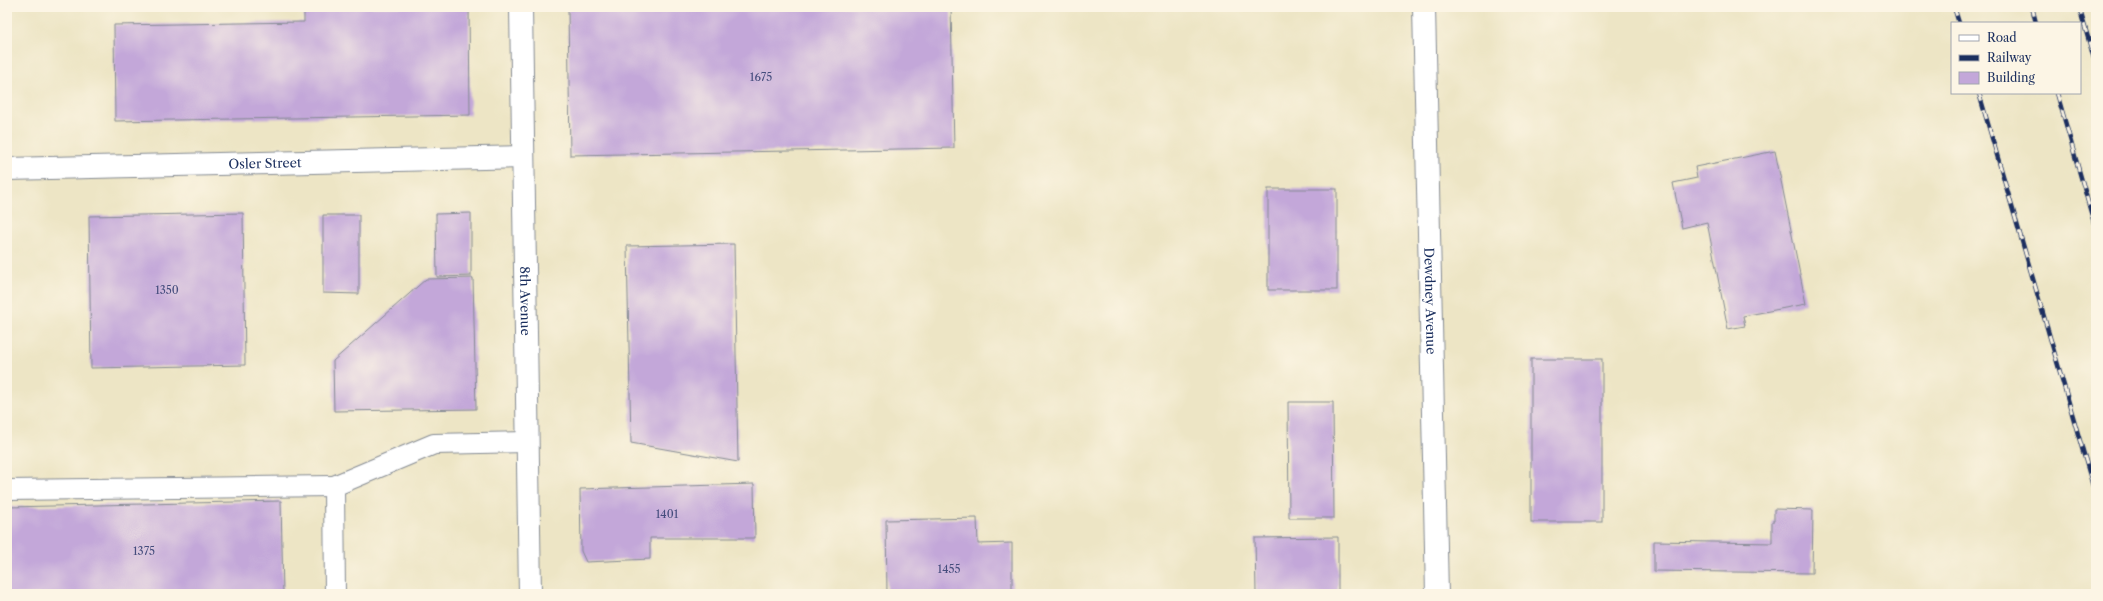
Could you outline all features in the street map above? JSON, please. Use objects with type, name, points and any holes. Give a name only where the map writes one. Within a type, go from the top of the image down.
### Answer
[{"type":"street","name":"8th Avenue","points":[[521,7],[530,594]]},
{"type":"street","name":"Dewdney Avenue","points":[[1424,7],[1437,594]]},
{"type":"street","name":"Osler Street","points":[[7,169],[523,157]]},
{"type":"lane","points":[[7,490],[334,486],[434,444],[528,442]]},
{"type":"lane","points":[[334,486],[335,594]]},
{"type":"building","points":[[304,7],[469,7],[470,115],[115,121],[114,25],[304,22]]},
{"type":"building","points":[[568,7],[951,7],[954,148],[570,155]]},
{"type":"building","points":[[1775,151],[1806,304],[1743,316],[1745,326],[1728,329],[1707,222],[1682,228],[1673,183],[1697,178],[1695,167]]},
{"type":"building","points":[[1268,189],[1337,189],[1337,290],[1268,290]]},
{"type":"building","points":[[243,213],[245,365],[91,368],[89,216]]},
{"type":"building","points":[[471,213],[471,276],[437,277],[436,214]]},
{"type":"building","points":[[323,215],[359,215],[359,294],[323,293]]},
{"type":"building","points":[[734,244],[738,462],[631,443],[627,246]]},
{"type":"building","points":[[473,278],[476,409],[334,411],[333,361],[426,279]]},
{"type":"building","points":[[1531,359],[1602,359],[1602,522],[1531,522]]},
{"type":"building","points":[[1288,402],[1333,402],[1334,518],[1289,518]]},
{"type":"building","points":[[754,484],[755,538],[650,538],[650,559],[586,562],[581,551],[580,489]]},
{"type":"building","points":[[281,501],[283,594],[7,594],[7,507]]},
{"type":"building","points":[[1774,509],[1813,510],[1812,573],[1654,571],[1654,541],[1772,543],[1772,521],[1774,521]]},
{"type":"building","points":[[977,518],[978,544],[1012,543],[1012,594],[887,594],[886,520]]},
{"type":"building","points":[[1338,537],[1338,594],[1256,594],[1255,538]]},
{"type":"railway","points":[[1954,7],[1959,22]]},
{"type":"railway","points":[[2032,7],[2036,22]]},
{"type":"railway","points":[[2079,7],[2096,65]]},
{"type":"railway","points":[[1979,94],[2096,496]]},
{"type":"railway","points":[[2057,94],[2096,230]]}]
